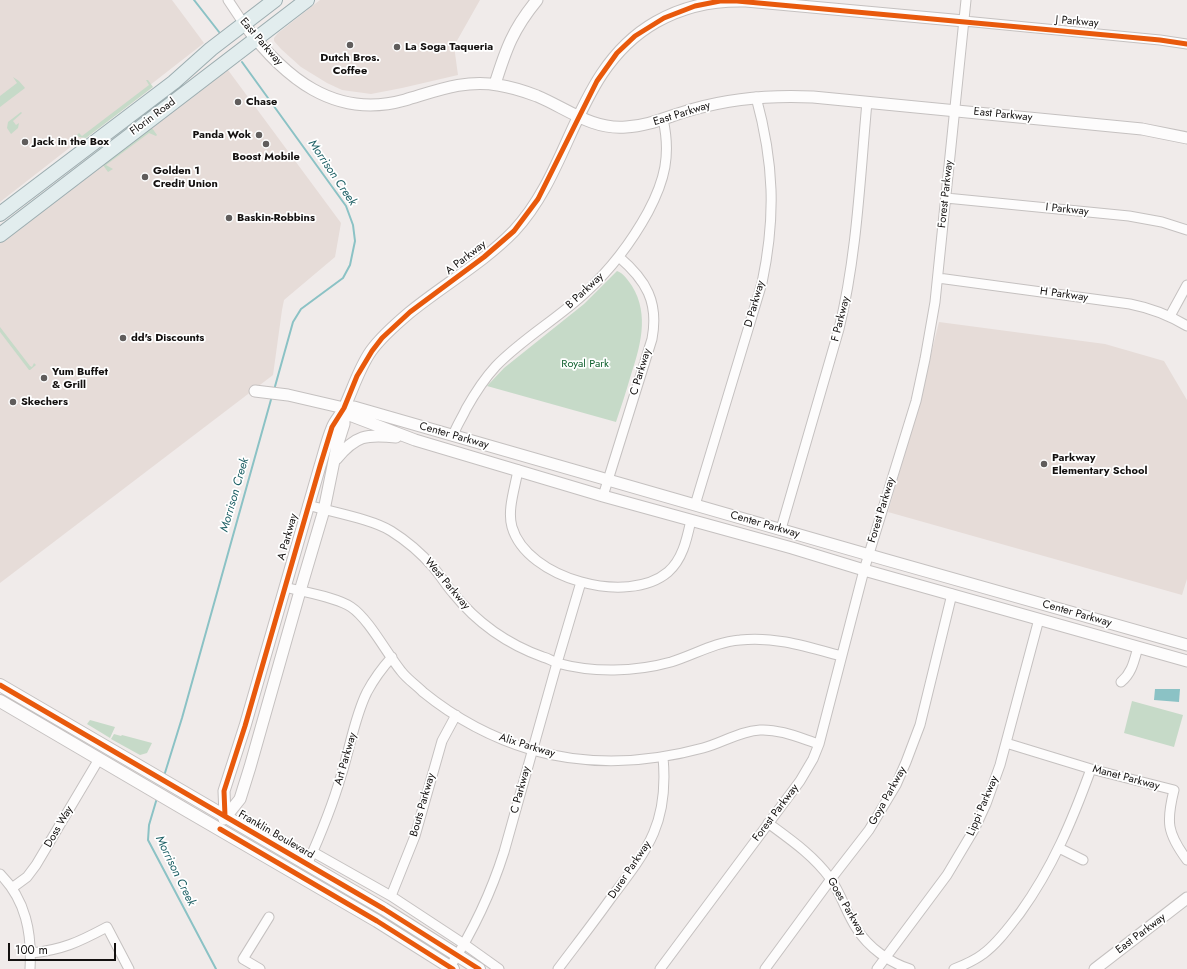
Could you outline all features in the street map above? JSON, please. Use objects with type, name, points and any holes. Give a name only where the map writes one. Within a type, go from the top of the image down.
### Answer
[{"type":"main road","name":"Florin Road","points":[[0,214],[174,82],[211,49],[275,0]]},
{"type":"main road","name":"Florin Road","points":[[0,235],[307,0]]},
{"type":"main road","name":"Franklin Boulevard","points":[[0,685],[384,909],[479,969]]},
{"type":"main road","name":"Franklin Boulevard","points":[[0,700],[377,921],[452,968]]},
{"type":"street","name":"East Parkway","points":[[228,0],[255,39],[269,55],[298,81],[318,93],[343,102],[359,104],[385,103],[405,100],[448,87],[481,83],[496,84],[537,96],[587,121],[625,128],[651,123],[715,104],[756,97],[790,96],[955,110],[1142,129],[1187,138]]},
{"type":"street","points":[[496,84],[509,41],[518,24],[537,0]]},
{"type":"street","name":"Forest Parkway","points":[[660,969],[814,759],[864,570],[916,401],[927,352],[938,278],[966,0]]},
{"type":"street","name":"A Parkway","points":[[225,816],[224,792],[245,726],[332,426],[344,408],[362,366],[382,338],[410,312],[484,257],[518,226],[538,199],[597,81],[606,66],[623,47],[649,26],[664,18],[696,6],[720,1],[746,1],[964,21]]},
{"type":"street","name":"J Parkway","points":[[964,21],[1152,39],[1187,44]]},
{"type":"street","name":"D Parkway","points":[[695,505],[762,283],[767,259],[771,220],[772,188],[767,140],[756,97]]},
{"type":"street","name":"F Parkway","points":[[781,530],[846,300],[854,249],[867,102]]},
{"type":"street","name":"B Parkway","points":[[453,436],[456,427],[473,396],[495,368],[507,355],[585,294],[618,257],[641,225],[662,180],[667,152],[663,119]]},
{"type":"street","name":"I Parkway","points":[[946,198],[1134,217],[1162,222],[1187,230]]},
{"type":"street","name":"C Parkway","points":[[603,496],[652,339],[654,322],[653,305],[647,289],[637,274],[618,257]]},
{"type":"street","name":"H Parkway","points":[[938,278],[1146,307],[1170,316],[1187,326]]},
{"type":"street","points":[[1170,316],[1187,285]]},
{"type":"street","name":"Center Parkway","points":[[255,391],[288,395],[344,408],[354,407],[868,556],[1187,645]]},
{"type":"street","name":"A Parkway","points":[[220,829],[225,816],[240,800],[324,510],[337,446],[344,424],[344,408]]},
{"type":"street","name":"Center Parkway","points":[[344,408],[352,416],[415,440],[603,496],[792,548],[864,570],[1187,661]]},
{"type":"street","points":[[335,459],[346,447],[364,436],[376,435],[415,440]]},
{"type":"street","points":[[518,470],[511,511],[511,519],[515,534],[524,548],[543,564],[558,574],[581,582],[608,587],[625,587],[647,583],[662,576],[669,571],[679,559],[691,520]]},
{"type":"street","name":"West Parkway","points":[[308,505],[367,522],[390,531],[427,560],[452,593],[467,609],[492,631],[531,653],[557,663],[590,669],[606,670],[639,668],[671,662],[716,645],[741,640],[771,640],[790,642],[841,656]]},
{"type":"street","name":"C Parkway","points":[[452,968],[496,879],[581,582]]},
{"type":"street","name":"Alix Parkway","points":[[285,587],[338,601],[352,608],[363,618],[401,671],[416,686],[456,715],[494,736],[532,750],[576,759],[597,761],[639,760],[663,757],[705,747],[745,732],[760,730],[776,731],[818,744]]},
{"type":"street","name":"Goya Parkway","points":[[765,969],[830,879],[876,819],[896,785],[920,725],[952,594]]},
{"type":"street","name":"Lippi Parkway","points":[[877,969],[947,875],[962,852],[986,804],[1000,766],[1039,619]]},
{"type":"street","points":[[1121,682],[1131,671],[1138,647]]},
{"type":"street","name":"Art Parkway","points":[[307,865],[333,802],[358,714],[374,679],[392,657]]},
{"type":"street","name":"Bouts Parkway","points":[[391,896],[415,836],[442,741],[456,715]]},
{"type":"street","name":"Manet Parkway","points":[[1006,742],[1091,769],[1174,790],[1169,812],[1170,828],[1175,843],[1187,860]]},
{"type":"street","name":"Durer Parkway","points":[[558,969],[637,865],[652,840],[660,816],[664,792],[663,757]]},
{"type":"street","name":"Doss Way","points":[[12,888],[27,877],[36,865],[99,759]]},
{"type":"street","points":[[954,969],[978,958],[990,949],[1026,904],[1043,877],[1072,822],[1091,769]]},
{"type":"street","name":"Goes Parkway","points":[[768,823],[804,850],[821,867],[839,893],[856,929],[868,942],[886,957],[910,969]]},
{"type":"street","points":[[1059,848],[1083,860]]},
{"type":"street","points":[[313,852],[391,896],[500,969]]},
{"type":"street","points":[[0,874],[18,897],[26,916],[31,952],[30,969]]},
{"type":"street","name":"East Parkway","points":[[1095,969],[1187,898]]},
{"type":"street","points":[[260,969],[243,959],[269,917]]},
{"type":"street","points":[[31,952],[58,949],[107,927],[129,969]]},
{"type":"shaded area","points":[[0,0],[172,0],[204,43],[0,202]]},
{"type":"shaded area","points":[[320,0],[480,0],[454,46],[458,75],[371,94],[342,90],[327,83],[301,67],[274,41],[274,38],[278,33]]},
{"type":"shaded area","points":[[228,70],[341,223],[335,257],[284,300],[273,375],[0,583],[0,243]]},
{"type":"shaded area","name":"Parkway Elementary School","points":[[939,322],[1105,344],[1164,361],[1187,400],[1187,579],[1182,595],[888,512],[916,415]]},
{"type":"green space","points":[[13,77],[25,88],[0,107],[0,96],[17,83]]},
{"type":"green space","points":[[146,80],[148,80],[153,87],[86,138],[79,137],[77,135],[79,133],[82,136],[149,85]]},
{"type":"green space","points":[[21,112],[22,113],[13,121],[16,125],[19,123],[18,128],[11,134],[7,128],[8,122]]},
{"type":"green space","points":[[152,128],[157,135],[156,136],[149,133],[106,165],[113,169],[108,172],[103,165]]},
{"type":"green space","name":"Royal Park","points":[[617,271],[627,279],[637,297],[641,308],[642,332],[637,355],[616,422],[487,386],[504,368],[584,304]]},
{"type":"green space","points":[[0,327],[30,366],[32,367],[34,363],[36,365],[30,370],[0,332]]},
{"type":"green space","points":[[1132,701],[1183,715],[1174,747],[1124,733]]},
{"type":"green space","points":[[90,720],[115,727],[110,738],[87,724]]},
{"type":"green space","points":[[114,734],[152,743],[147,753],[140,755],[111,739]]},
{"type":"water","points":[[1155,689],[1180,689],[1179,702],[1154,700]]},
{"type":"waterway","name":"Morrison Creek","points":[[194,0],[219,32]]},
{"type":"waterway","name":"Morrison Creek","points":[[242,62],[346,206],[353,225],[355,241],[350,265],[343,278],[301,309],[293,322],[274,390]]},
{"type":"waterway","name":"Morrison Creek","points":[[164,776],[182,718],[272,396]]},
{"type":"waterway","name":"Morrison Creek","points":[[157,798],[149,825],[148,840],[216,969]]},
{"type":"cycle path","points":[[225,816],[224,791],[245,726],[320,466],[332,427],[344,408],[357,376],[372,351],[382,338],[410,312],[484,257],[514,231],[538,199],[597,81],[617,53],[635,36],[664,18],[695,6],[720,1],[737,1],[1160,40],[1187,44]]},
{"type":"cycle path","points":[[0,685],[384,909],[479,969]]},
{"type":"cycle path","points":[[220,829],[377,921],[453,969]]},
{"type":"place","name":"Dutch Bros. Coffee","points":[[350,45]]},
{"type":"place","name":"La Soga Taqueria","points":[[397,47]]},
{"type":"place","name":"Chase","points":[[238,102]]},
{"type":"place","name":"Panda Wok","points":[[259,135]]},
{"type":"place","name":"Jack in the Box","points":[[25,142]]},
{"type":"place","name":"Boost Mobile","points":[[266,144]]},
{"type":"place","name":"Golden 1 Credit Union","points":[[145,177]]},
{"type":"place","name":"Baskin-Robbins","points":[[229,218]]},
{"type":"place","name":"dd's Discounts","points":[[123,338]]},
{"type":"place","name":"Yum Buffet & Grill","points":[[44,378]]},
{"type":"place","name":"Skechers","points":[[13,402]]},
{"type":"place","name":"Parkway Elementary School","points":[[1044,464]]}]
